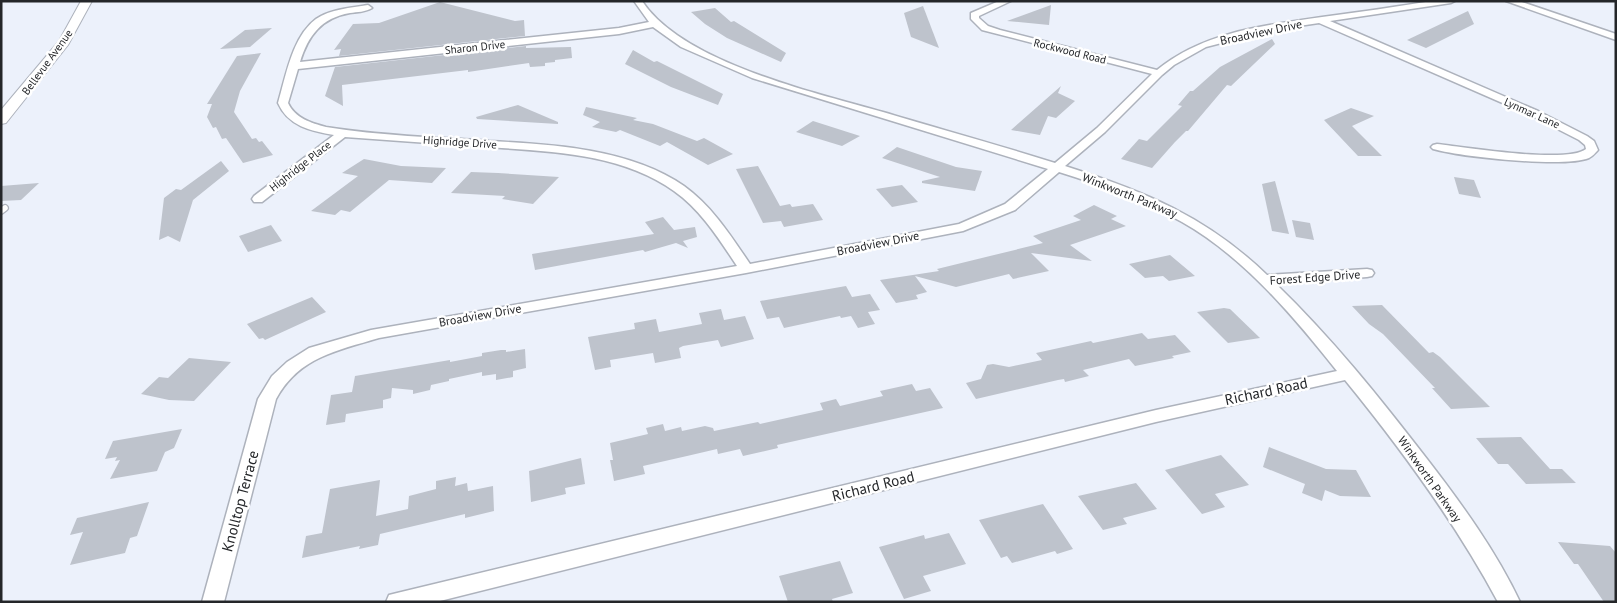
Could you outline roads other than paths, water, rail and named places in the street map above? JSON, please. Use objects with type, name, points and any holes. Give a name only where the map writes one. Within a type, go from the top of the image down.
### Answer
[{"type":"street","name":"Bellevue Avenue","points":[[1,120],[64,42],[87,1]]},
{"type":"street","name":"Winkworth Parkway","points":[[638,1],[643,12],[659,29],[697,52],[762,79],[1105,182],[1163,206],[1189,220],[1228,248],[1263,280],[1313,331],[1388,420],[1434,482],[1493,571],[1509,602]]},
{"type":"street","name":"Rockwood Road","points":[[1007,1],[974,16],[974,19],[982,26],[997,32],[1159,73]]},
{"type":"street","name":"Broadview Drive","points":[[267,399],[278,380],[293,366],[308,357],[336,345],[377,333],[746,268],[963,227],[1010,207],[1102,130],[1159,73],[1171,63],[1203,45],[1272,27],[1451,1]]},
{"type":"street","points":[[1510,1],[1616,37]]},
{"type":"street","name":"Highridge Drive","points":[[368,8],[333,15],[320,20],[307,33],[294,66],[283,103],[285,108],[296,119],[310,126],[343,133],[561,150],[628,165],[665,180],[689,196],[706,212],[746,268]]},
{"type":"street","name":"Lynmar Lane","points":[[1320,21],[1534,113],[1583,138],[1590,143],[1592,150],[1586,155],[1570,158],[1490,153],[1437,146]]},
{"type":"street","name":"Sharon Drive","points":[[294,66],[619,31],[654,24]]},
{"type":"street","name":"Highridge Place","points":[[258,199],[343,133]]},
{"type":"street","name":"Forest Edge Drive","points":[[1263,280],[1367,273]]},
{"type":"street","name":"Richard Road","points":[[397,602],[838,495],[1091,430],[1257,392],[1349,374]]},
{"type":"street","name":"Knolltop Terrace","points":[[213,602],[267,399]]}]
